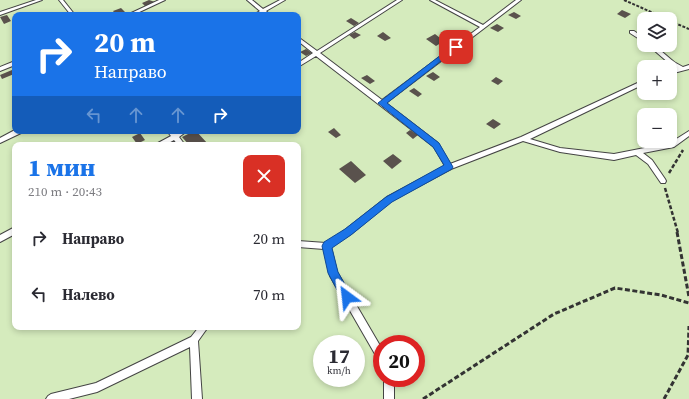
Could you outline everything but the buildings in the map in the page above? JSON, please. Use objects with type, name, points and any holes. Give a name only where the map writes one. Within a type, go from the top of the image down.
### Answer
[{"type":"lane","points":[[0,14],[40,0]]},
{"type":"lane","points":[[61,0],[71,12]]},
{"type":"lane","points":[[136,12],[163,0]]},
{"type":"lane","points":[[249,0],[263,11],[283,0]]},
{"type":"lane","points":[[301,63],[400,0]]},
{"type":"lane","points":[[432,0],[483,27]]},
{"type":"lane","points":[[382,103],[519,0]]},
{"type":"lane","points":[[632,32],[637,35]]},
{"type":"lane","points":[[301,41],[436,145],[449,167]]},
{"type":"lane","points":[[659,52],[672,63],[681,68]]},
{"type":"lane","points":[[0,69],[12,64]]},
{"type":"lane","points":[[677,69],[689,67]]},
{"type":"lane","points":[[301,244],[327,246],[348,232],[389,199],[449,167],[523,139],[637,85]]},
{"type":"lane","points":[[0,140],[13,134]]},
{"type":"lane","points":[[164,142],[173,134],[180,142]]},
{"type":"lane","points":[[523,139],[560,150],[614,157],[672,145],[689,134]]},
{"type":"lane","points":[[636,152],[650,162],[663,181]]},
{"type":"lane","points":[[0,239],[12,232]]},
{"type":"lane","points":[[327,246],[333,273],[373,342]]},
{"type":"lane","points":[[50,399],[97,387],[194,340],[202,330]]},
{"type":"lane","points":[[194,340],[197,399]]},
{"type":"lane","points":[[389,387],[389,399]]},
{"type":"path","points":[[624,0],[651,12]]},
{"type":"path","points":[[677,23],[689,29]]},
{"type":"path","points":[[685,148],[663,181],[681,246],[689,297]]},
{"type":"path","points":[[423,399],[554,314],[615,288],[661,296],[689,303]]},
{"type":"path","points":[[664,399],[688,355],[689,326]]},
{"type":"green space","points":[[0,0],[689,0],[689,399],[0,399]]},
{"type":"route","points":[[347,297],[333,273],[327,246],[348,232],[389,199],[449,167],[436,145],[382,103],[456,47]]}]
